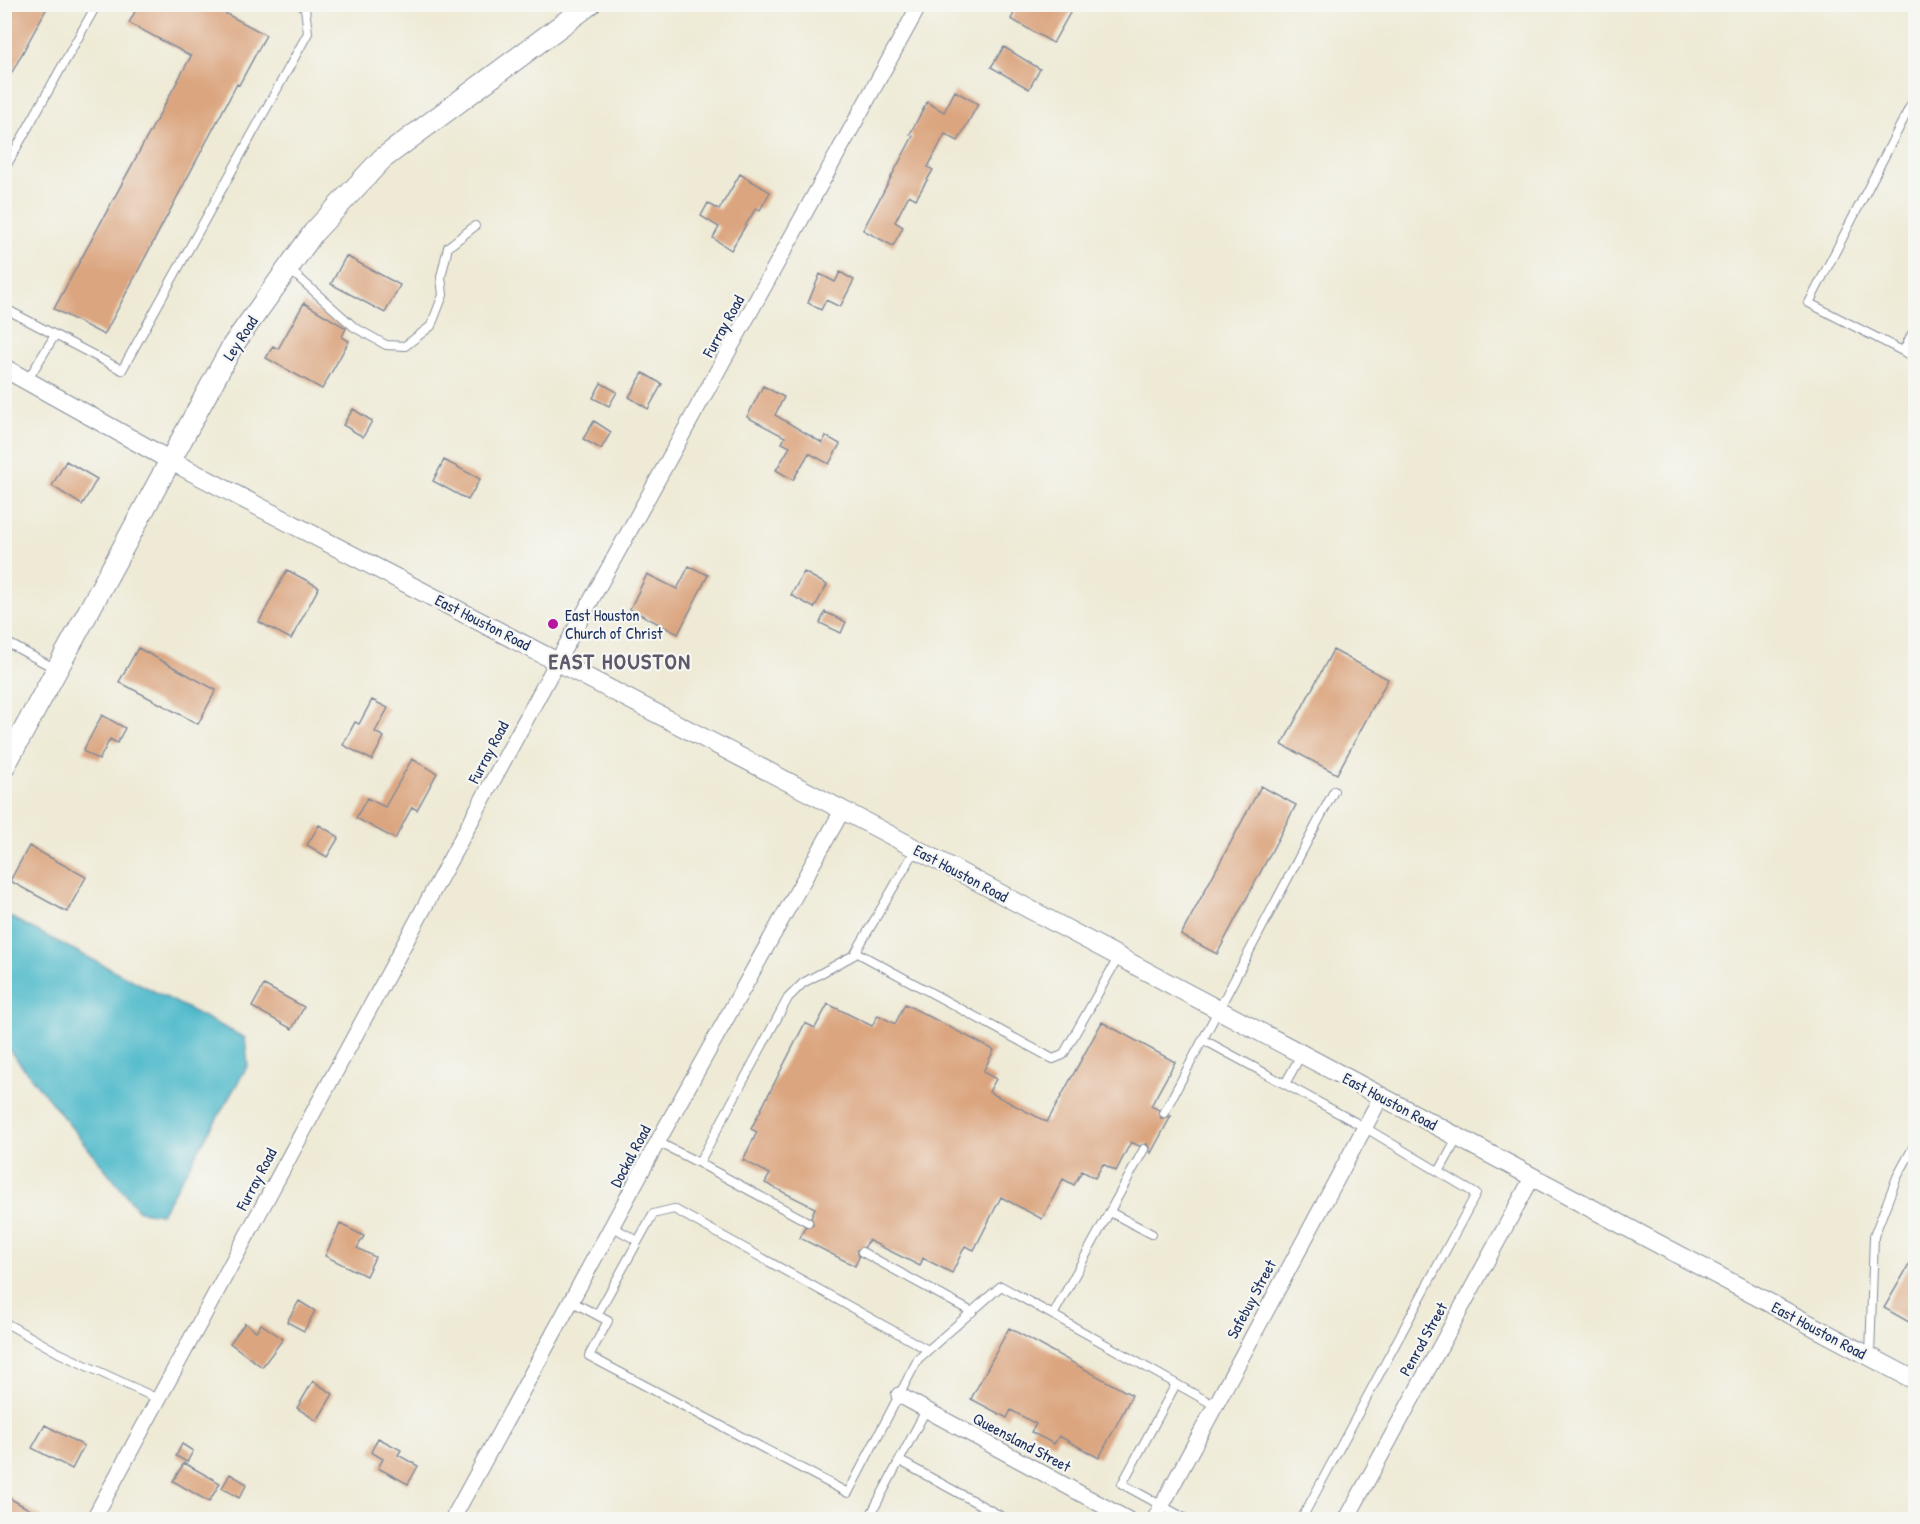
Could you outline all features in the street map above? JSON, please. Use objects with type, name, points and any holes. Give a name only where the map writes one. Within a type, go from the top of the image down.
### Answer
[{"type":"main road","name":"Ley Road","points":[[4,767],[233,345],[314,232],[382,159],[591,4]]},
{"type":"street","name":"Furray Road","points":[[93,1520],[558,660],[920,4]]},
{"type":"street","name":"East Houston Road","points":[[4,368],[171,461],[558,660],[1916,1381]]},
{"type":"street","name":"Dockal Road","points":[[452,1520],[842,811]]},
{"type":"street","name":"Safebuy Street","points":[[1154,1520],[1381,1097]]},
{"type":"street","name":"Penrod Street","points":[[1346,1520],[1533,1176]]},
{"type":"street","name":"Queensland Street","points":[[899,1395],[1129,1520]]},
{"type":"lane","points":[[4,170],[97,4]]},
{"type":"lane","points":[[4,308],[122,370],[308,33],[305,8],[298,4]]},
{"type":"lane","points":[[1916,95],[1809,303],[1916,358]]},
{"type":"lane","points":[[288,268],[354,327],[386,345],[405,346],[431,326],[443,295],[441,277],[448,247],[475,226]]},
{"type":"lane","points":[[1902,351],[1916,326]]},
{"type":"lane","points":[[27,381],[55,335]]},
{"type":"lane","points":[[4,641],[57,669]]},
{"type":"lane","points":[[1164,1113],[1334,791]]},
{"type":"lane","points":[[699,1163],[788,998],[803,983],[844,962],[856,952],[916,849]]},
{"type":"lane","points":[[856,952],[1053,1059],[1063,1055],[1118,958]]},
{"type":"lane","points":[[1204,1040],[1364,1127],[1476,1194],[1301,1520]]},
{"type":"lane","points":[[1285,1084],[1301,1055]]},
{"type":"lane","points":[[1439,1172],[1458,1137]]},
{"type":"lane","points":[[658,1142],[808,1222]]},
{"type":"lane","points":[[1870,1357],[1874,1236],[1897,1177],[1916,1142]]},
{"type":"lane","points":[[1053,1315],[1144,1149]]},
{"type":"lane","points":[[597,1315],[653,1214],[674,1209],[928,1350]]},
{"type":"lane","points":[[1110,1212],[1152,1234]]},
{"type":"lane","points":[[613,1227],[638,1241]]},
{"type":"lane","points":[[862,1252],[972,1312]]},
{"type":"lane","points":[[571,1301],[608,1321],[589,1356],[848,1493],[918,1359],[1001,1286],[1214,1405]]},
{"type":"lane","points":[[4,1322],[60,1353],[158,1399]]},
{"type":"lane","points":[[1176,1384],[1122,1484],[1188,1520]]},
{"type":"lane","points":[[868,1520],[926,1410]]},
{"type":"lane","points":[[900,1461],[1008,1520]]},
{"type":"water","points":[[4,914],[245,1038],[248,1065],[161,1214],[139,1211],[5,1045]]},
{"type":"building","points":[[4,4],[49,4],[4,87]]},
{"type":"building","points":[[139,4],[208,4],[266,35],[239,85],[237,84],[104,335],[54,309],[191,56],[129,23]]},
{"type":"building","points":[[1019,4],[1075,4],[1053,43],[1011,19]]},
{"type":"building","points":[[1004,47],[1040,69],[1029,89],[991,67]]},
{"type":"building","points":[[955,91],[978,104],[958,141],[945,134],[928,167],[933,170],[916,199],[909,195],[895,222],[903,227],[893,246],[863,230],[913,136],[910,134],[927,102],[944,112]]},
{"type":"building","points":[[740,174],[770,192],[760,210],[756,208],[731,250],[713,238],[719,227],[701,216],[708,203],[719,210]]},
{"type":"building","points":[[346,256],[400,285],[385,313],[331,284]]},
{"type":"building","points":[[840,272],[854,280],[840,307],[826,300],[821,310],[808,303],[820,274],[835,282]]},
{"type":"building","points":[[304,303],[346,328],[342,337],[349,341],[322,389],[266,358],[273,346],[278,349]]},
{"type":"building","points":[[643,373],[662,384],[648,409],[629,397]]},
{"type":"building","points":[[601,383],[617,392],[609,406],[593,398]]},
{"type":"building","points":[[763,386],[784,397],[775,415],[822,443],[826,436],[840,444],[829,464],[809,453],[793,480],[776,470],[790,447],[782,443],[785,437],[747,417]]},
{"type":"building","points":[[353,409],[372,421],[363,437],[343,425]]},
{"type":"building","points":[[594,421],[611,432],[601,449],[583,439]]},
{"type":"building","points":[[444,460],[480,479],[468,500],[433,481]]},
{"type":"building","points":[[66,461],[97,479],[82,505],[52,486]]},
{"type":"building","points":[[689,566],[708,575],[678,634],[630,609],[647,574],[677,589]]},
{"type":"building","points":[[287,570],[319,587],[291,639],[259,622]]},
{"type":"building","points":[[804,572],[827,585],[814,608],[791,595]]},
{"type":"building","points":[[825,612],[846,622],[841,633],[820,623]]},
{"type":"building","points":[[138,648],[216,690],[198,724],[119,682]]},
{"type":"building","points":[[1333,650],[1388,679],[1337,774],[1282,745]]},
{"type":"building","points":[[372,700],[388,708],[375,732],[384,737],[372,760],[343,745],[355,722],[359,724]]},
{"type":"building","points":[[102,715],[125,728],[117,743],[110,739],[99,760],[83,751]]},
{"type":"building","points":[[412,759],[437,773],[417,810],[412,807],[395,839],[356,818],[367,798],[385,807]]},
{"type":"building","points":[[1261,786],[1296,805],[1217,954],[1181,935]]},
{"type":"building","points":[[319,825],[339,837],[327,857],[307,845]]},
{"type":"building","points":[[29,846],[86,877],[67,912],[10,881]]},
{"type":"building","points":[[264,985],[304,1007],[292,1029],[252,1007]]},
{"type":"building","points":[[828,1004],[872,1026],[878,1015],[895,1024],[905,1004],[994,1050],[983,1072],[996,1079],[989,1092],[1047,1122],[1102,1022],[1175,1062],[1151,1106],[1159,1110],[1161,1118],[1171,1116],[1151,1153],[1147,1144],[1139,1146],[1131,1142],[1116,1171],[1103,1164],[1095,1178],[1082,1171],[1074,1185],[1063,1179],[1042,1219],[1001,1197],[974,1250],[965,1246],[952,1273],[923,1258],[920,1266],[868,1240],[865,1247],[857,1250],[859,1257],[855,1266],[800,1238],[805,1227],[813,1224],[811,1217],[815,1208],[765,1183],[770,1174],[743,1160],[757,1132],[751,1129],[805,1023],[815,1028]]},
{"type":"building","points":[[340,1224],[364,1236],[357,1248],[375,1257],[366,1276],[325,1256]]},
{"type":"building","points":[[1916,1253],[1916,1326],[1884,1308]]},
{"type":"building","points":[[299,1301],[315,1311],[304,1331],[287,1322]]},
{"type":"building","points":[[245,1323],[256,1331],[261,1324],[283,1339],[262,1367],[230,1343]]},
{"type":"building","points":[[1009,1328],[1132,1395],[1099,1458],[1059,1436],[1054,1444],[1031,1432],[1036,1424],[1011,1410],[1007,1418],[971,1399]]},
{"type":"building","points":[[313,1381],[333,1394],[317,1421],[297,1408]]},
{"type":"building","points":[[45,1425],[84,1446],[72,1469],[32,1448]]},
{"type":"building","points":[[378,1438],[401,1450],[398,1455],[418,1466],[408,1484],[378,1468],[383,1459],[371,1452]]},
{"type":"building","points":[[182,1444],[193,1451],[187,1462],[176,1456]]},
{"type":"building","points":[[184,1463],[220,1483],[209,1502],[173,1481]]},
{"type":"building","points":[[230,1474],[247,1484],[239,1498],[222,1488]]},
{"type":"building","points":[[4,1495],[48,1520],[4,1520]]},
{"type":"place","name":"East Houston Church of Christ","points":[[553,624]]},
{"type":"district","name":"EAST HOUSTON","points":[[620,661]]}]
